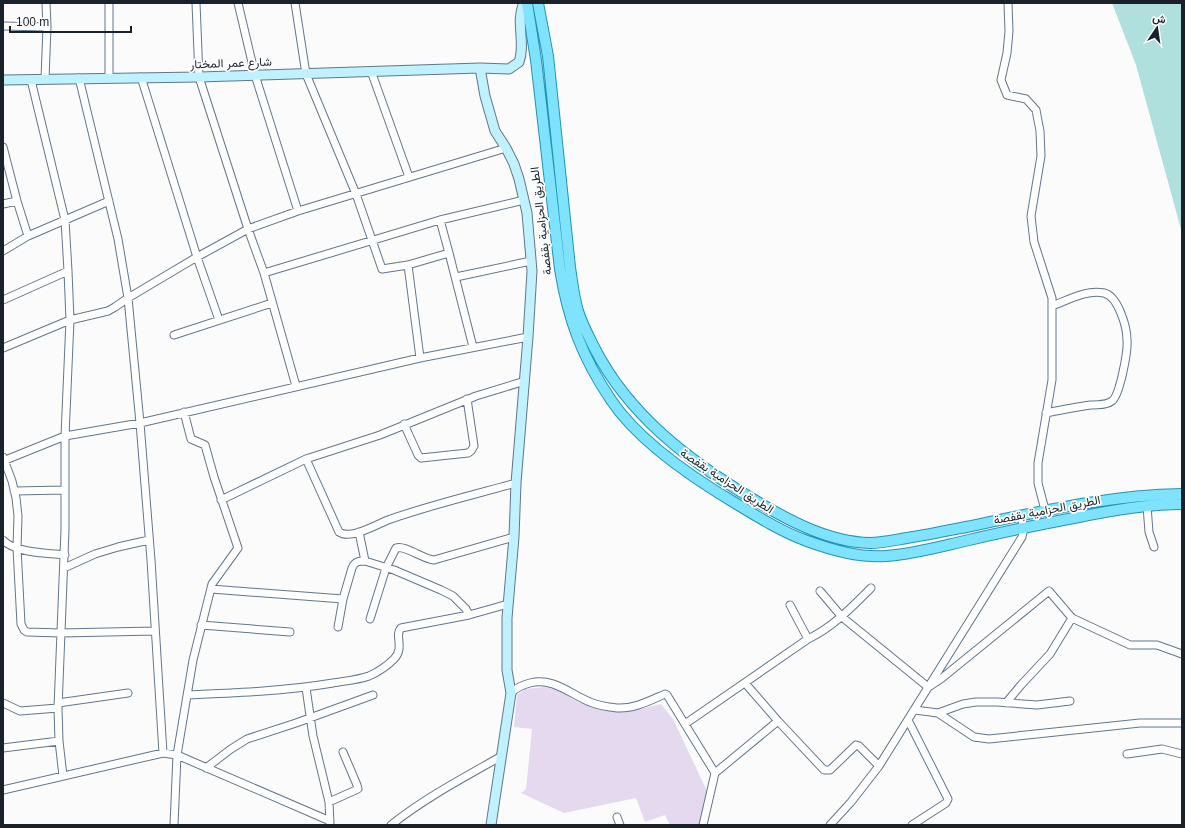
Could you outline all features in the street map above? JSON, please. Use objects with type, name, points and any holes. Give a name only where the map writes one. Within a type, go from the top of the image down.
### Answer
[{"type":"main road","name":"الطريق الحزامية بقفصة","points":[[525,3],[536,60],[560,268],[569,316],[575,334],[588,362],[612,402],[630,423],[669,459],[758,518],[806,541],[856,555],[885,556],[910,553],[1024,527],[1118,509],[1182,504]]},
{"type":"main road","name":"الطريق الحزامية بقفصة","points":[[538,3],[548,56],[570,267],[578,312],[601,361],[612,379],[641,415],[665,438],[720,480],[774,512],[797,523],[825,534],[850,541],[863,542],[891,541],[1045,510],[1132,497],[1182,494]]},
{"type":"street","points":[[46,3],[46,79]]},
{"type":"street","points":[[109,3],[110,78]]},
{"type":"street","points":[[196,3],[199,76],[264,274],[296,386]]},
{"type":"street","points":[[238,3],[255,74],[298,211]]},
{"type":"street","points":[[296,3],[306,74],[356,194],[383,269],[408,265],[450,253]]},
{"type":"street","name":"شارع عمر المختار","points":[[3,80],[306,74],[459,68],[509,69],[519,62],[521,49],[520,18],[525,3]]},
{"type":"street","points":[[1008,3],[1010,31],[1007,53],[1000,80],[1007,95],[1026,99],[1036,110],[1040,131],[1041,156],[1031,216],[1034,242],[1052,298],[1052,380],[1038,464],[1038,483],[1045,510]]},
{"type":"street","points":[[3,26],[47,26]]},
{"type":"street","points":[[480,68],[485,96],[493,126],[514,164],[524,200],[527,213],[532,261],[525,381],[516,483],[514,536],[508,604],[507,670],[511,694],[505,736],[500,757],[491,825]]},
{"type":"street","points":[[371,71],[409,177]]},
{"type":"street","points":[[80,78],[118,239],[128,298],[140,423],[163,753]]},
{"type":"street","points":[[141,78],[197,257],[219,320]]},
{"type":"street","points":[[31,80],[65,220],[68,270],[70,320],[65,436],[65,555],[58,705],[58,741],[63,776]]},
{"type":"street","points":[[3,147],[28,236]]},
{"type":"street","points":[[3,348],[70,320],[108,311],[248,228],[298,211],[506,148]]},
{"type":"street","points":[[264,274],[440,220],[524,200]]},
{"type":"street","points":[[3,204],[17,201]]},
{"type":"street","points":[[3,251],[28,236],[109,201]]},
{"type":"street","points":[[440,220],[450,253],[473,347]]},
{"type":"street","points":[[456,277],[532,261]]},
{"type":"street","points":[[408,265],[420,358]]},
{"type":"street","points":[[3,300],[68,270]]},
{"type":"street","points":[[1046,413],[1093,404],[1104,405],[1113,400],[1118,391],[1123,370],[1127,340],[1123,319],[1115,301],[1106,293],[1090,292],[1052,306]]},
{"type":"street","points":[[174,335],[272,302]]},
{"type":"street","points":[[155,631],[61,633],[27,632],[21,627],[17,548],[18,516],[14,491],[3,459],[65,436],[140,423],[420,358],[528,337]]},
{"type":"street","points":[[221,500],[306,459],[380,435],[467,399],[525,381]]},
{"type":"street","points":[[404,424],[418,455],[421,458],[468,453],[474,446],[467,399]]},
{"type":"street","points":[[174,825],[177,755],[193,660],[201,625],[214,579],[238,548],[221,500],[205,445],[191,439],[184,412]]},
{"type":"street","points":[[306,459],[339,532],[346,535],[359,532],[413,511],[516,483]]},
{"type":"street","points":[[14,491],[65,490]]},
{"type":"street","points":[[1147,506],[1149,532],[1154,547]]},
{"type":"street","points":[[830,825],[851,802],[879,766],[1022,537],[1024,527],[1020,515]]},
{"type":"street","points":[[359,532],[365,561]]},
{"type":"street","points":[[370,619],[386,568],[394,551],[398,547],[427,559],[434,560],[514,536]]},
{"type":"street","points":[[3,540],[10,545],[27,551],[65,555]]},
{"type":"street","points":[[64,568],[95,554],[149,540]]},
{"type":"street","points":[[338,627],[343,599],[353,564],[357,561],[365,561],[386,568],[441,590],[453,596],[466,609],[469,615]]},
{"type":"street","points":[[685,724],[808,639],[822,632],[842,617],[871,588]]},
{"type":"street","points":[[211,589],[343,599]]},
{"type":"street","points":[[820,591],[842,617],[928,687]]},
{"type":"street","points":[[928,687],[942,678],[1048,591],[1050,591],[1072,618],[1130,645],[1157,645],[1182,654]]},
{"type":"street","points":[[187,696],[306,688],[368,676],[384,668],[395,658],[400,650],[398,633],[401,628],[469,615],[508,604]]},
{"type":"street","points":[[790,606],[808,639]]},
{"type":"street","points":[[1006,703],[1050,654],[1072,618]]},
{"type":"street","points":[[201,625],[290,632]]},
{"type":"street","points":[[511,694],[515,689],[525,685],[536,682],[545,682],[553,684],[597,705],[624,708],[634,707],[666,694],[669,696],[715,773]]},
{"type":"street","points":[[745,683],[824,770],[830,770],[856,745],[859,746],[879,766]]},
{"type":"street","points":[[3,790],[163,753],[177,755],[330,823],[329,802],[317,753],[306,688]]},
{"type":"street","points":[[3,703],[20,711],[128,693]]},
{"type":"street","points":[[206,768],[247,739],[311,718],[373,695]]},
{"type":"street","points":[[915,710],[938,713],[968,703],[997,702],[1037,705],[1070,701]]},
{"type":"street","points":[[938,713],[974,737],[989,739],[1140,723],[1182,723]]},
{"type":"street","points":[[908,720],[948,799],[946,803],[912,825]]},
{"type":"street","points":[[703,825],[715,773],[778,721]]},
{"type":"street","points":[[3,748],[58,741]]},
{"type":"street","points":[[1127,754],[1162,749],[1182,754]]},
{"type":"street","points":[[329,802],[358,789],[343,752]]},
{"type":"street","points":[[392,825],[434,794],[500,757]]},
{"type":"street","points":[[618,817],[620,825]]},
{"type":"shaded area","points":[[545,687],[562,692],[576,701],[588,706],[608,711],[627,711],[661,704],[673,719],[707,791],[699,825],[670,825],[665,815],[645,822],[636,798],[564,813],[521,793],[526,789],[532,729],[514,727],[517,695],[525,689]]},
{"type":"water","points":[[1112,3],[1182,3],[1182,233],[1136,65]]}]
